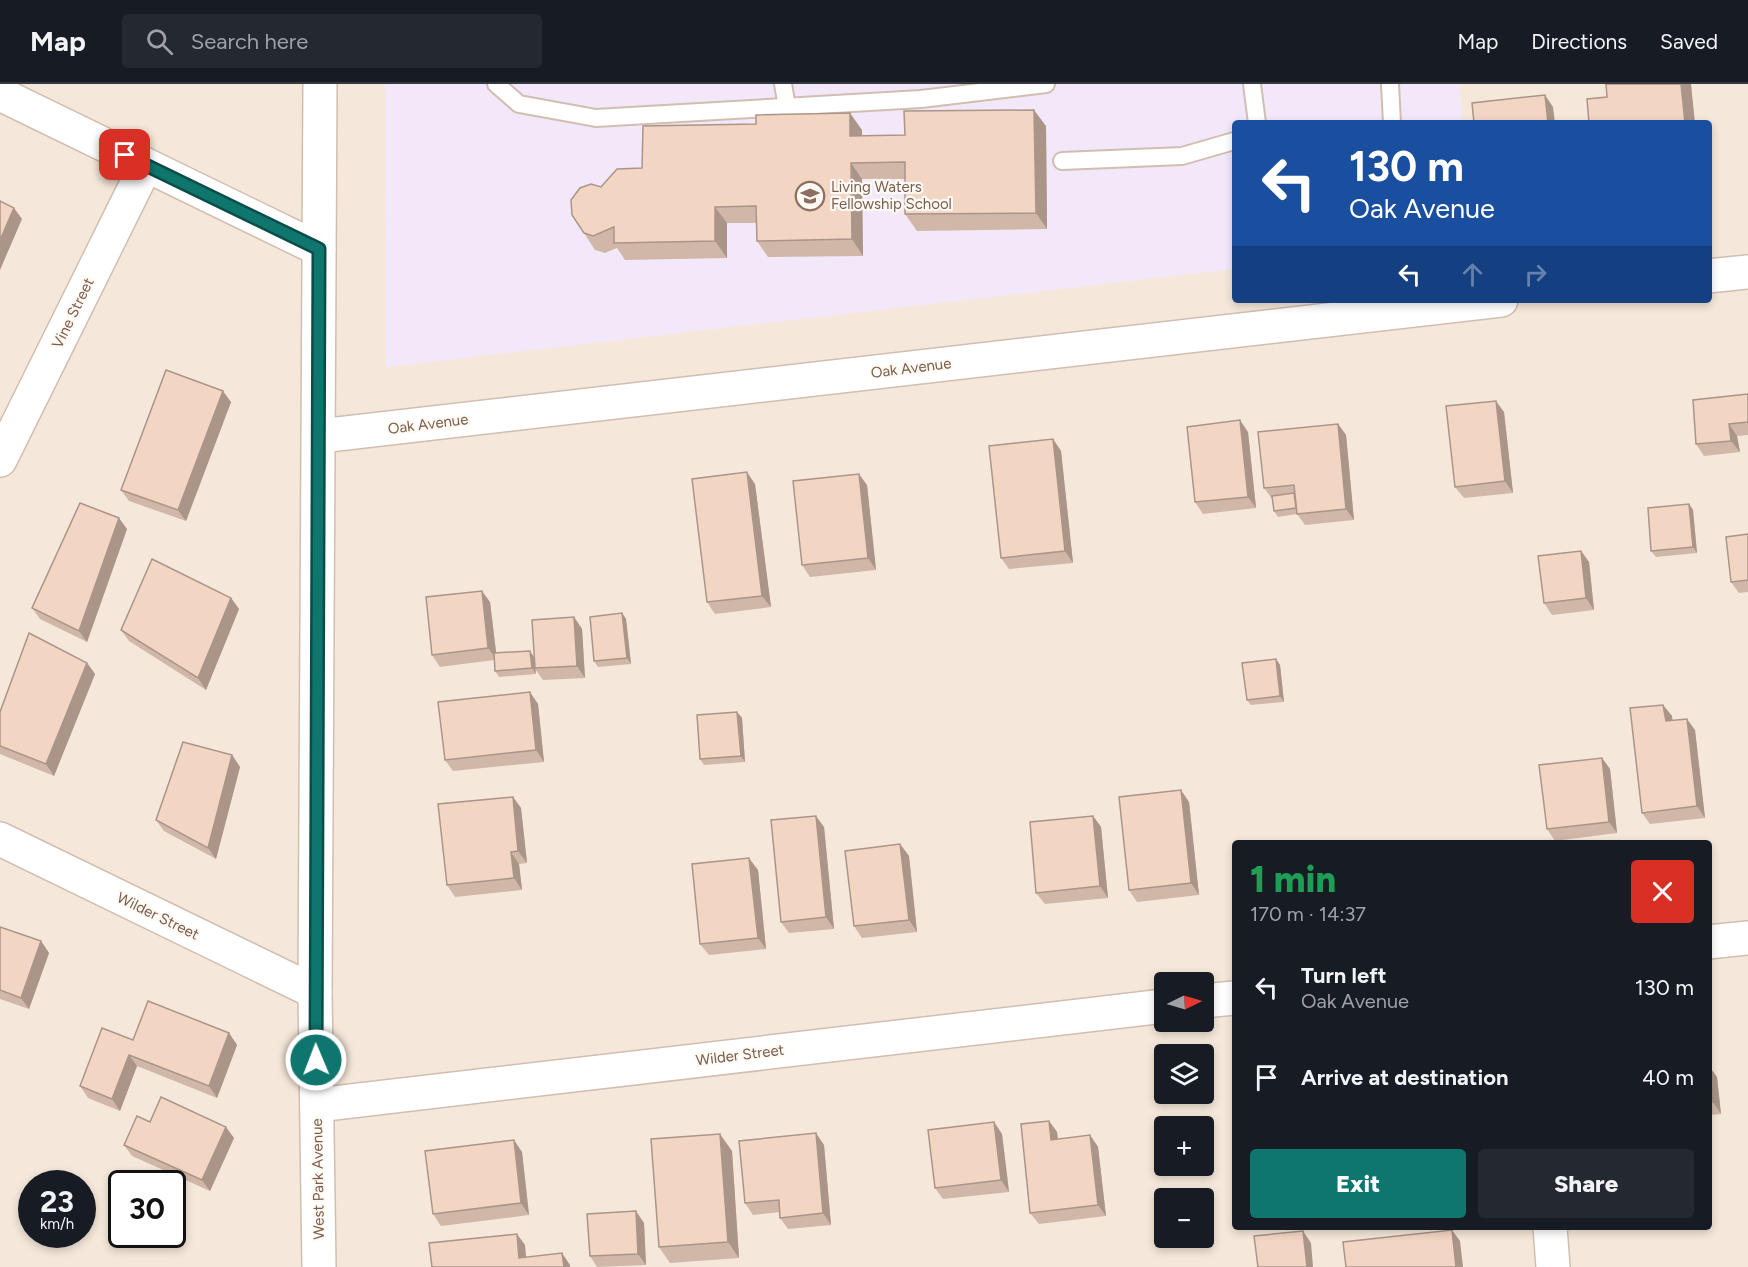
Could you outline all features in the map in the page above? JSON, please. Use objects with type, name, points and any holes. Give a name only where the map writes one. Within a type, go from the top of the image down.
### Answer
[{"type":"street","name":"West Park Avenue","points":[[319,1267],[315,992],[320,436],[320,84]]},
{"type":"street","points":[[0,94],[319,249]]},
{"type":"street","name":"Vine Street","points":[[0,460],[146,165]]},
{"type":"street","points":[[1712,276],[1748,272]]},
{"type":"street","name":"Oak Avenue","points":[[320,436],[1476,303]]},
{"type":"street","name":"Wilder Street","points":[[0,839],[315,992]]},
{"type":"street","points":[[1712,942],[1748,938]]},
{"type":"street","points":[[1214,1000],[1232,998]]},
{"type":"street","name":"Wilder Street","points":[[317,1105],[1154,1007]]},
{"type":"street","points":[[1550,1230],[1553,1267]]},
{"type":"lane","points":[[496,84],[519,104],[596,118],[921,99],[1046,84]]},
{"type":"lane","points":[[783,84],[787,107]]},
{"type":"lane","points":[[1252,84],[1257,120]]},
{"type":"lane","points":[[1390,84],[1392,120]]},
{"type":"lane","points":[[1062,161],[1182,156],[1232,142]]},
{"type":"shaded area","points":[[0,84],[1748,84],[1748,1267],[0,1267]]},
{"type":"shaded area","name":"Living Waters Fellowship School","points":[[385,84],[1459,84],[1463,120],[1232,120],[1232,269],[386,367]]},
{"type":"building","points":[[1606,84],[1681,84],[1685,120],[1589,120],[1587,99],[1607,97]]},
{"type":"building","points":[[1545,95],[1548,120],[1474,120],[1472,103]]},
{"type":"building","points":[[1034,110],[1036,213],[905,214],[905,162],[851,163],[852,239],[757,241],[756,206],[715,207],[715,241],[614,243],[614,227],[593,236],[584,233],[572,215],[571,200],[580,188],[591,184],[601,187],[617,169],[642,168],[643,126],[756,124],[756,115],[850,113],[850,136],[905,135],[904,111]]},
{"type":"building","points":[[0,201],[14,208],[0,240]]},
{"type":"building","points":[[166,370],[223,391],[178,510],[121,490]]},
{"type":"building","points":[[1748,394],[1748,422],[1729,424],[1731,441],[1696,444],[1693,400]]},
{"type":"building","points":[[1496,401],[1505,481],[1455,487],[1446,406]]},
{"type":"building","points":[[1240,420],[1248,497],[1195,502],[1187,427]]},
{"type":"building","points":[[1338,424],[1346,509],[1297,514],[1294,485],[1264,488],[1258,432]]},
{"type":"building","points":[[1053,439],[1065,551],[1001,558],[989,446]]},
{"type":"building","points":[[747,472],[762,596],[707,602],[692,479]]},
{"type":"building","points":[[859,474],[868,558],[802,565],[793,481]]},
{"type":"building","points":[[1294,493],[1296,508],[1274,511],[1272,496]]},
{"type":"building","points":[[80,503],[119,518],[79,631],[32,608]]},
{"type":"building","points":[[1689,504],[1693,547],[1651,551],[1648,508]]},
{"type":"building","points":[[1748,534],[1748,580],[1731,582],[1726,537]]},
{"type":"building","points":[[1581,551],[1586,598],[1544,603],[1538,556]]},
{"type":"building","points":[[152,559],[231,598],[198,678],[121,630]]},
{"type":"building","points":[[482,591],[488,648],[432,655],[426,597]]},
{"type":"building","points":[[622,613],[627,658],[594,661],[590,617]]},
{"type":"building","points":[[574,617],[577,666],[535,668],[532,620]]},
{"type":"building","points":[[29,633],[87,663],[46,764],[0,746],[0,712]]},
{"type":"building","points":[[530,651],[532,668],[495,671],[494,653]]},
{"type":"building","points":[[1276,659],[1280,696],[1247,700],[1242,663]]},
{"type":"building","points":[[530,692],[536,750],[445,760],[438,702]]},
{"type":"building","points":[[1663,705],[1666,721],[1687,719],[1697,806],[1642,813],[1630,708]]},
{"type":"building","points":[[737,712],[741,756],[700,759],[697,715]]},
{"type":"building","points":[[183,742],[232,755],[208,848],[156,820]]},
{"type":"building","points":[[1602,758],[1609,822],[1547,829],[1539,765]]},
{"type":"building","points":[[1181,790],[1191,883],[1129,890],[1119,797]]},
{"type":"building","points":[[513,797],[518,851],[511,852],[514,878],[447,885],[438,804]]},
{"type":"building","points":[[816,816],[826,917],[781,922],[771,820]]},
{"type":"building","points":[[1093,816],[1100,886],[1036,893],[1030,822]]},
{"type":"building","points":[[900,844],[909,920],[854,926],[845,851]]},
{"type":"building","points":[[749,858],[758,938],[700,944],[692,864]]},
{"type":"building","points":[[0,927],[41,941],[21,998],[0,990]]},
{"type":"building","points":[[148,1001],[229,1033],[209,1086],[129,1055],[112,1099],[80,1086],[102,1028],[133,1040]]},
{"type":"building","points":[[161,1097],[226,1127],[202,1180],[186,1173],[186,1170],[180,1170],[124,1145],[137,1116],[150,1122]]},
{"type":"building","points":[[1049,1121],[1051,1140],[1090,1135],[1098,1205],[1030,1213],[1021,1124]]},
{"type":"building","points":[[994,1122],[1001,1180],[935,1188],[928,1130]]},
{"type":"building","points":[[816,1133],[823,1213],[780,1218],[779,1200],[745,1203],[739,1141]]},
{"type":"building","points":[[720,1134],[728,1242],[659,1247],[651,1139]]},
{"type":"building","points":[[514,1140],[521,1203],[433,1214],[425,1151]]},
{"type":"building","points":[[636,1211],[638,1254],[590,1256],[587,1214]]},
{"type":"building","points":[[1452,1230],[1456,1267],[1346,1267],[1343,1242]]},
{"type":"building","points":[[1303,1231],[1307,1267],[1258,1267],[1254,1236]]},
{"type":"building","points":[[517,1234],[519,1258],[562,1253],[564,1267],[432,1267],[429,1243]]},
{"type":"place","name":"Living Waters Fellowship School","points":[[810,196]]},
{"type":"route","points":[[125,155],[319,249],[316,1060]]}]
